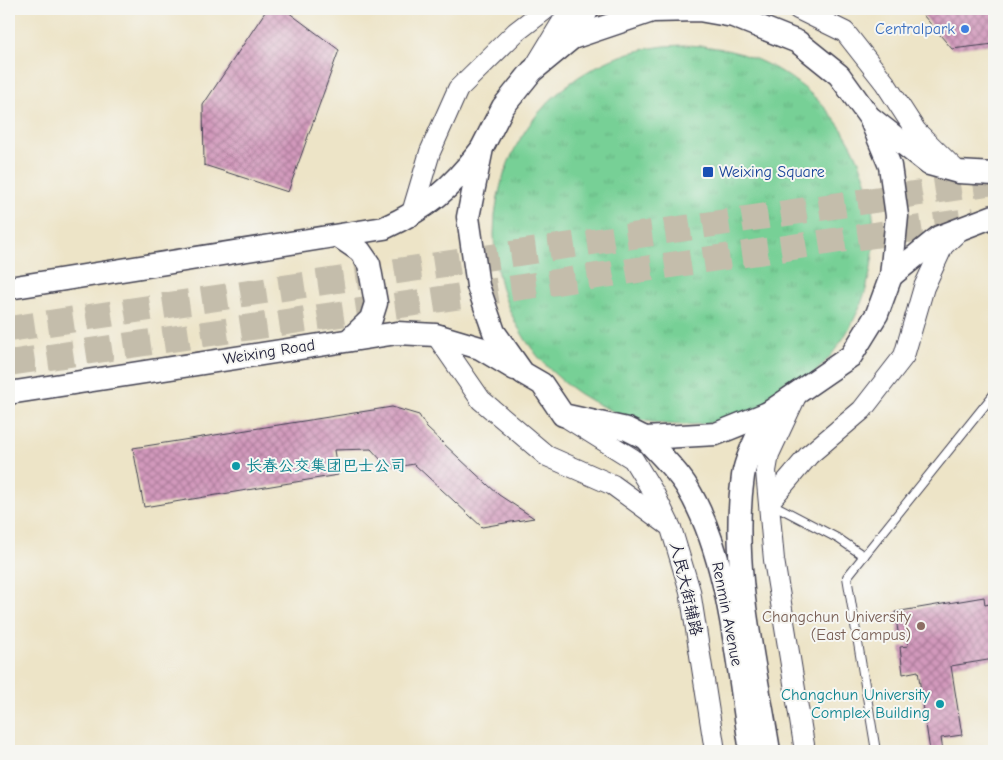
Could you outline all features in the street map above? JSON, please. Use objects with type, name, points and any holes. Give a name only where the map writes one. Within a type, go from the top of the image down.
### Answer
[{"type":"main road","points":[[411,216],[430,152],[458,89],[516,32],[546,9]]},
{"type":"main road","points":[[9,288],[384,228],[411,216],[434,201],[466,168],[482,148],[503,107],[532,71],[570,9]]},
{"type":"main road","points":[[572,38],[588,9]]},
{"type":"main road","points":[[798,9],[845,32],[886,83],[916,131],[958,172]]},
{"type":"main road","points":[[532,71],[572,38],[652,11],[698,10],[730,13],[798,42],[839,75],[870,118],[890,166],[897,216],[891,276],[877,314],[851,356],[768,413],[716,434],[645,438],[627,429],[563,415]]},
{"type":"main road","points":[[870,118],[929,164],[958,172],[994,174]]},
{"type":"main road","points":[[482,148],[468,217],[478,286],[494,332],[523,373]]},
{"type":"main road","points":[[891,276],[939,237],[994,216]]},
{"type":"main road","points":[[769,502],[809,455],[862,410],[904,356],[924,286],[943,246],[962,228]]},
{"type":"main road","points":[[338,236],[360,251],[369,264],[376,304],[371,319],[348,340]]},
{"type":"main road","name":"Weixing Road","points":[[9,393],[397,333],[436,335],[480,348],[542,384],[563,415]]},
{"type":"main road","points":[[436,335],[481,400],[547,456],[613,485],[672,528]]},
{"type":"main road","points":[[797,394],[769,454],[766,471],[774,560],[804,751]]},
{"type":"main road","name":"Renmin Avenue","points":[[768,413],[743,474],[740,524],[742,582],[769,751]]},
{"type":"main road","name":"人民大街辅路","points":[[563,415],[633,459],[656,494],[672,528],[690,592],[715,751]]},
{"type":"main road","name":"Renmin Avenue","points":[[645,438],[686,486],[708,528],[724,585],[750,751]]},
{"type":"lane","points":[[876,751],[847,577],[994,394]]},
{"type":"lane","points":[[769,502],[839,539],[864,556]]},
{"type":"green space","points":[[684,45],[721,48],[757,59],[790,77],[819,100],[842,129],[860,162],[871,198],[874,235],[871,272],[860,308],[842,341],[819,370],[790,393],[757,411],[721,422],[684,425],[647,422],[611,411],[578,393],[549,370],[526,341],[508,308],[497,272],[494,235],[497,198],[508,162],[526,129],[549,100],[578,77],[611,59],[647,48]]},
{"type":"building","points":[[267,9],[284,9],[339,50],[288,192],[204,165],[203,105]]},
{"type":"building","name":"Centralpark","points":[[924,9],[994,9],[994,44],[952,49],[923,15]]},
{"type":"building","name":"长春公交集团巴士公司","points":[[392,407],[419,415],[427,428],[499,495],[534,518],[482,527],[414,464],[397,467],[382,461],[371,449],[334,450],[338,475],[144,507],[133,448]]},
{"type":"building","name":"Changchun University Complex Building","points":[[984,597],[985,605],[994,603],[994,659],[951,666],[962,735],[941,738],[943,751],[930,751],[918,671],[903,674],[900,647],[908,646],[906,637],[899,638],[895,612]]},
{"type":"tunnel","points":[[9,329],[994,182]]},
{"type":"tunnel","points":[[9,363],[975,220]]},
{"type":"place","name":"Centralpark","points":[[965,29]]},
{"type":"place","name":"Weixing Square","points":[[708,172]]},
{"type":"place","name":"长春公交集团巴士公司","points":[[236,466]]},
{"type":"place","name":"Changchun University (East Campus)","points":[[921,626]]},
{"type":"place","name":"Changchun University Complex Building","points":[[940,704]]}]
